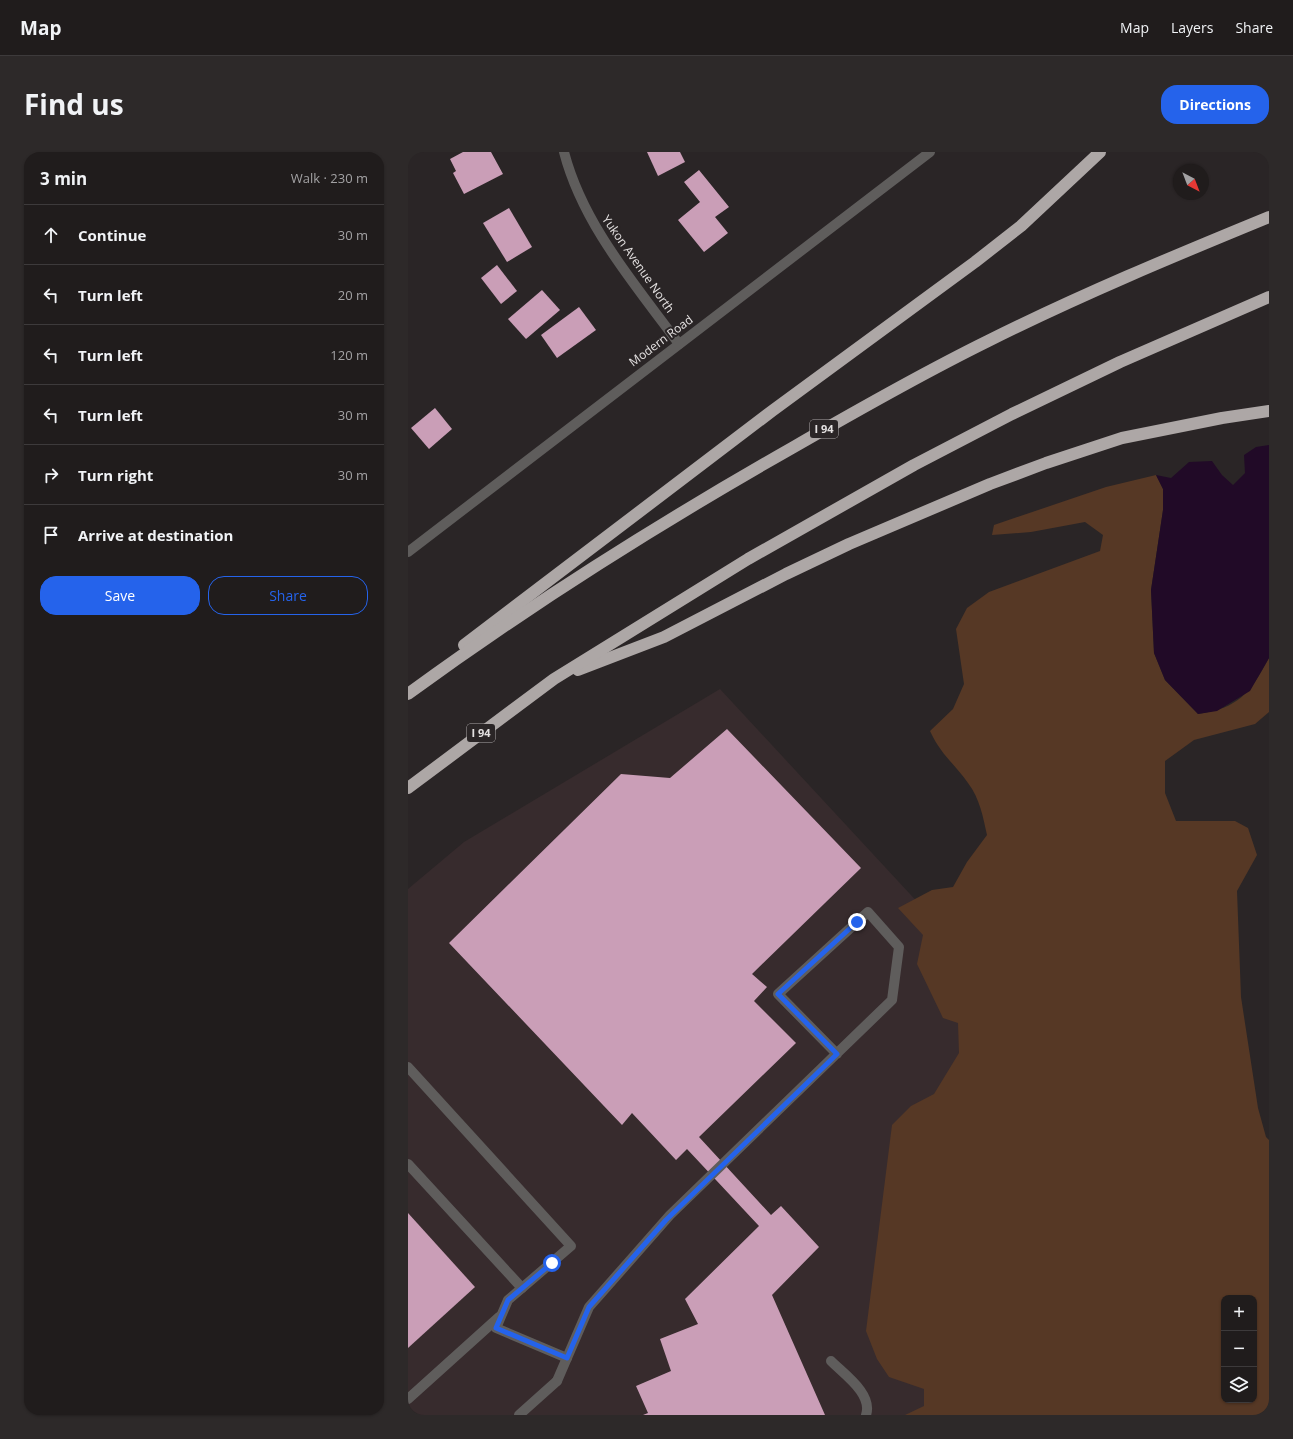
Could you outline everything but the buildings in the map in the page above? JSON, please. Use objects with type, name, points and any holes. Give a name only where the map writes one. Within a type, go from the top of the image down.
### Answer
[{"type":"highway","points":[[408,689],[540,586],[766,415],[975,262],[1021,226],[1100,152]]},
{"type":"highway","name":"I 94","points":[[408,694],[543,601],[666,521],[723,486],[890,392],[990,340],[1085,295],[1149,266],[1269,217]]},
{"type":"highway","name":"I 94","points":[[408,788],[554,678],[748,558],[953,444],[1120,362],[1269,297]]},
{"type":"highway","points":[[554,678],[664,637],[842,547],[997,481],[1122,438],[1215,419],[1269,411]]},
{"type":"street","name":"Yukon Avenue North","points":[[564,152],[584,207],[609,249],[679,344]]},
{"type":"street","name":"Modern Road","points":[[408,552],[930,152]]},
{"type":"street","points":[[519,1415],[557,1381],[589,1307],[666,1220],[837,1054],[892,1000],[899,947],[868,912],[778,994],[837,1054]]},
{"type":"street","points":[[408,1067],[571,1246],[508,1300],[496,1328],[567,1358]]},
{"type":"street","points":[[408,1164],[522,1288]]},
{"type":"street","points":[[408,1399],[502,1314]]},
{"type":"street","points":[[832,1361],[866,1398],[868,1407],[866,1415]]},
{"type":"shaded area","points":[[1269,445],[1269,658],[1250,691],[1217,711],[1198,714],[1165,680],[1154,653],[1151,590],[1163,510],[1163,489],[1156,475],[1171,478],[1189,462],[1212,461],[1222,475],[1233,485],[1245,473],[1244,455],[1256,447]]},
{"type":"shaded area","points":[[1156,475],[1163,489],[1163,510],[1151,590],[1154,653],[1165,680],[1198,714],[1224,708],[1242,697],[1256,681],[1269,658],[1269,712],[1255,724],[1194,740],[1165,761],[1165,793],[1176,821],[1235,821],[1248,828],[1257,855],[1237,891],[1241,997],[1258,1108],[1266,1137],[1269,1140],[1269,1415],[905,1415],[924,1406],[924,1389],[889,1377],[877,1359],[866,1331],[892,1125],[911,1106],[934,1094],[959,1053],[958,1023],[943,1018],[917,964],[923,935],[898,908],[932,890],[953,887],[967,862],[987,835],[980,808],[972,789],[943,753],[930,731],[953,709],[964,684],[956,629],[967,608],[989,592],[1100,551],[1103,535],[1085,522],[1031,532],[992,535],[994,525],[1106,487]]},
{"type":"shaded area","points":[[720,689],[986,976],[939,1415],[408,1415],[408,889],[464,842]]},
{"type":"route","points":[[552,1263],[508,1300],[496,1328],[567,1358],[589,1307],[666,1220],[837,1054],[778,994],[857,922]]}]
